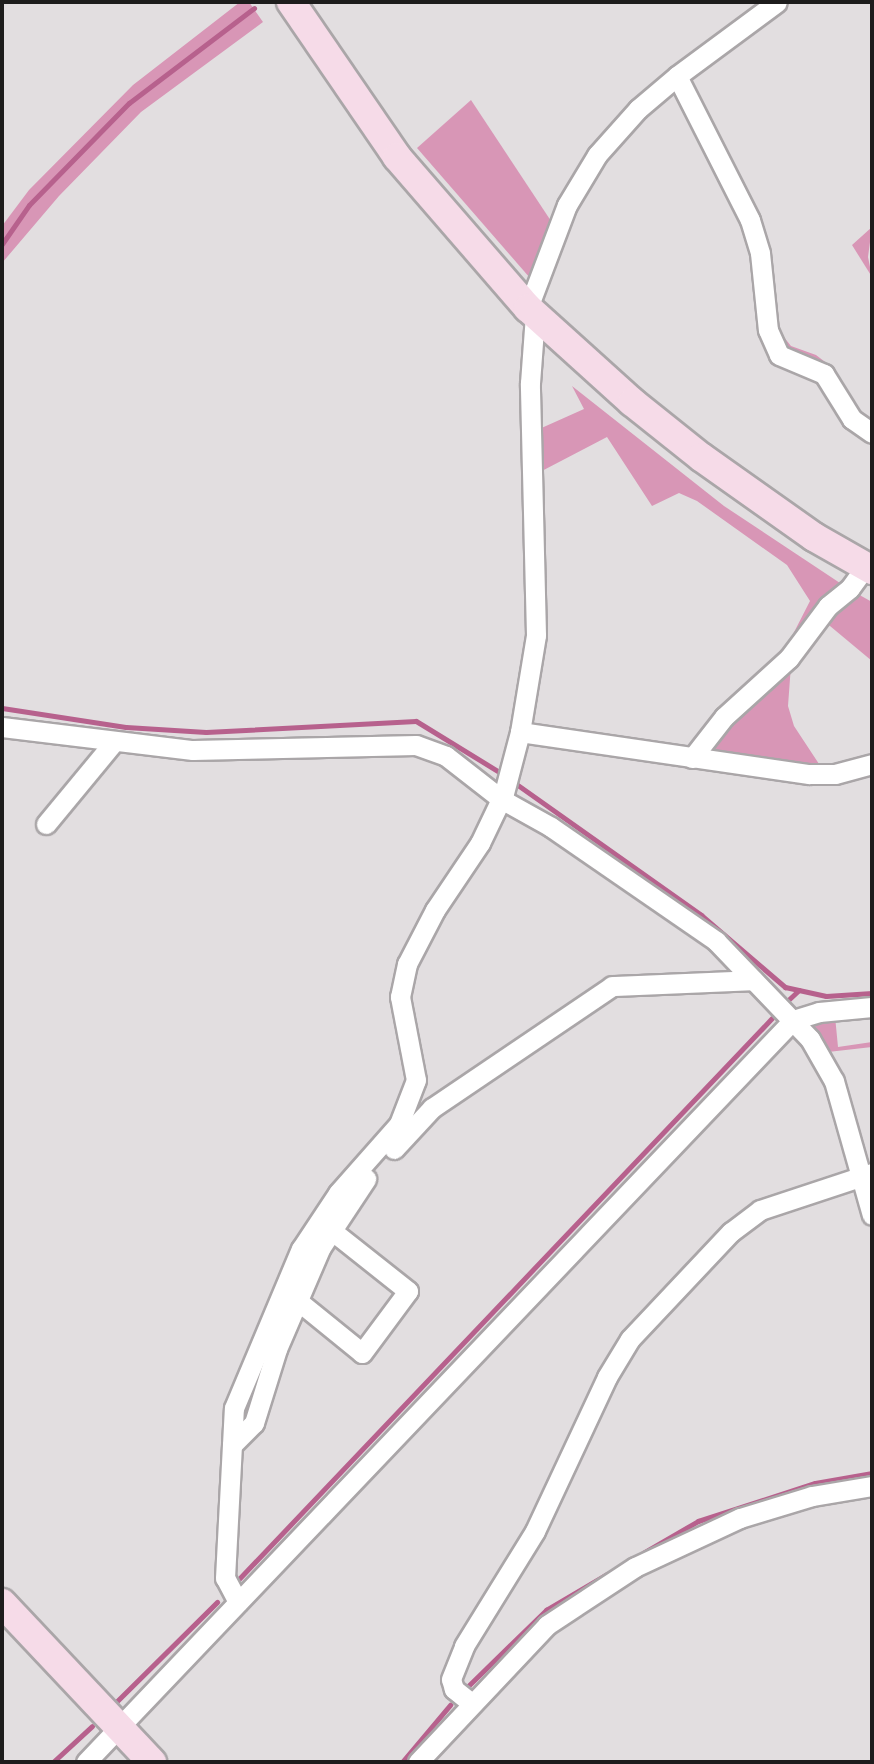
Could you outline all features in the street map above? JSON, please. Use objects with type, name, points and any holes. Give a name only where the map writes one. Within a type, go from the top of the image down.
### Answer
[{"type":"street","points":[[291,2],[397,157],[532,312],[632,402],[701,457],[814,537],[869,568],[828,606],[789,658],[724,717],[692,758]]},
{"type":"street","points":[[238,1602],[225,1578],[234,1408],[301,1249],[338,1193],[399,1124],[416,1080],[400,997],[407,964],[435,910],[480,844],[502,796],[520,732],[537,635],[530,335],[532,312],[555,233],[580,181],[638,109],[677,76],[777,2]]},
{"type":"street","points":[[677,76],[750,220],[760,253],[768,330],[779,355],[824,374],[852,419],[872,433]]},
{"type":"street","points":[[2,727],[113,743],[193,750],[416,745],[446,756],[716,941],[793,1020],[820,1052],[867,1173],[872,1214]]},
{"type":"street","points":[[520,732],[809,774],[835,774],[872,764]]},
{"type":"street","points":[[46,824],[113,743]]},
{"type":"street","points":[[232,1445],[254,1423],[298,1301],[331,1230],[357,1189],[432,1108],[612,986],[753,980]]},
{"type":"street","points":[[86,1762],[793,1020],[819,1012],[872,1007]]},
{"type":"street","points":[[470,1702],[454,1689],[451,1679],[464,1646],[535,1531],[607,1377],[630,1339],[731,1232],[760,1210],[867,1173]]},
{"type":"street","points":[[298,1301],[362,1353],[408,1291],[331,1230]]},
{"type":"street","points":[[418,1762],[470,1702],[547,1625],[635,1567],[740,1518],[812,1496],[872,1486]]},
{"type":"street","points":[[2,1603],[152,1762]]},
{"type":"shaded area","points":[[240,2],[249,2],[263,22],[141,112],[59,196],[2,263],[2,226],[29,190],[133,85]]},
{"type":"shaded area","points":[[471,100],[551,221],[530,278],[417,148]]},
{"type":"shaded area","points":[[872,227],[868,257],[872,277],[852,245]]},
{"type":"shaded area","points":[[775,326],[791,346],[816,355],[833,368],[864,424],[819,362],[789,353]]},
{"type":"shaded area","points":[[572,386],[724,506],[843,585],[796,639],[710,720],[789,642],[810,601],[787,565],[697,501],[679,493],[652,506],[607,437],[538,473],[537,430],[584,409]]},
{"type":"shaded area","points":[[856,593],[872,602],[872,661],[824,621]]},
{"type":"shaded area","points":[[791,665],[788,706],[794,726],[821,767],[710,754],[719,732]]},
{"type":"shaded area","points":[[835,1016],[838,1047],[872,1042],[872,1047],[828,1052],[813,1026],[814,1021]]},
{"type":"waterway","points":[[2,244],[29,205],[129,103],[254,8]]},
{"type":"waterway","points":[[2,708],[126,727],[206,732],[416,721],[504,775]]},
{"type":"waterway","points":[[512,781],[701,915],[785,987],[826,996],[872,993]]},
{"type":"waterway","points":[[785,1003],[799,990]]},
{"type":"waterway","points":[[236,1582],[772,1018]]},
{"type":"waterway","points":[[643,1553],[698,1521],[815,1483],[872,1473]]},
{"type":"waterway","points":[[464,1690],[546,1610],[607,1574]]},
{"type":"waterway","points":[[112,1706],[217,1602]]},
{"type":"waterway","points":[[402,1762],[450,1705]]},
{"type":"waterway","points":[[53,1762],[92,1726]]}]
